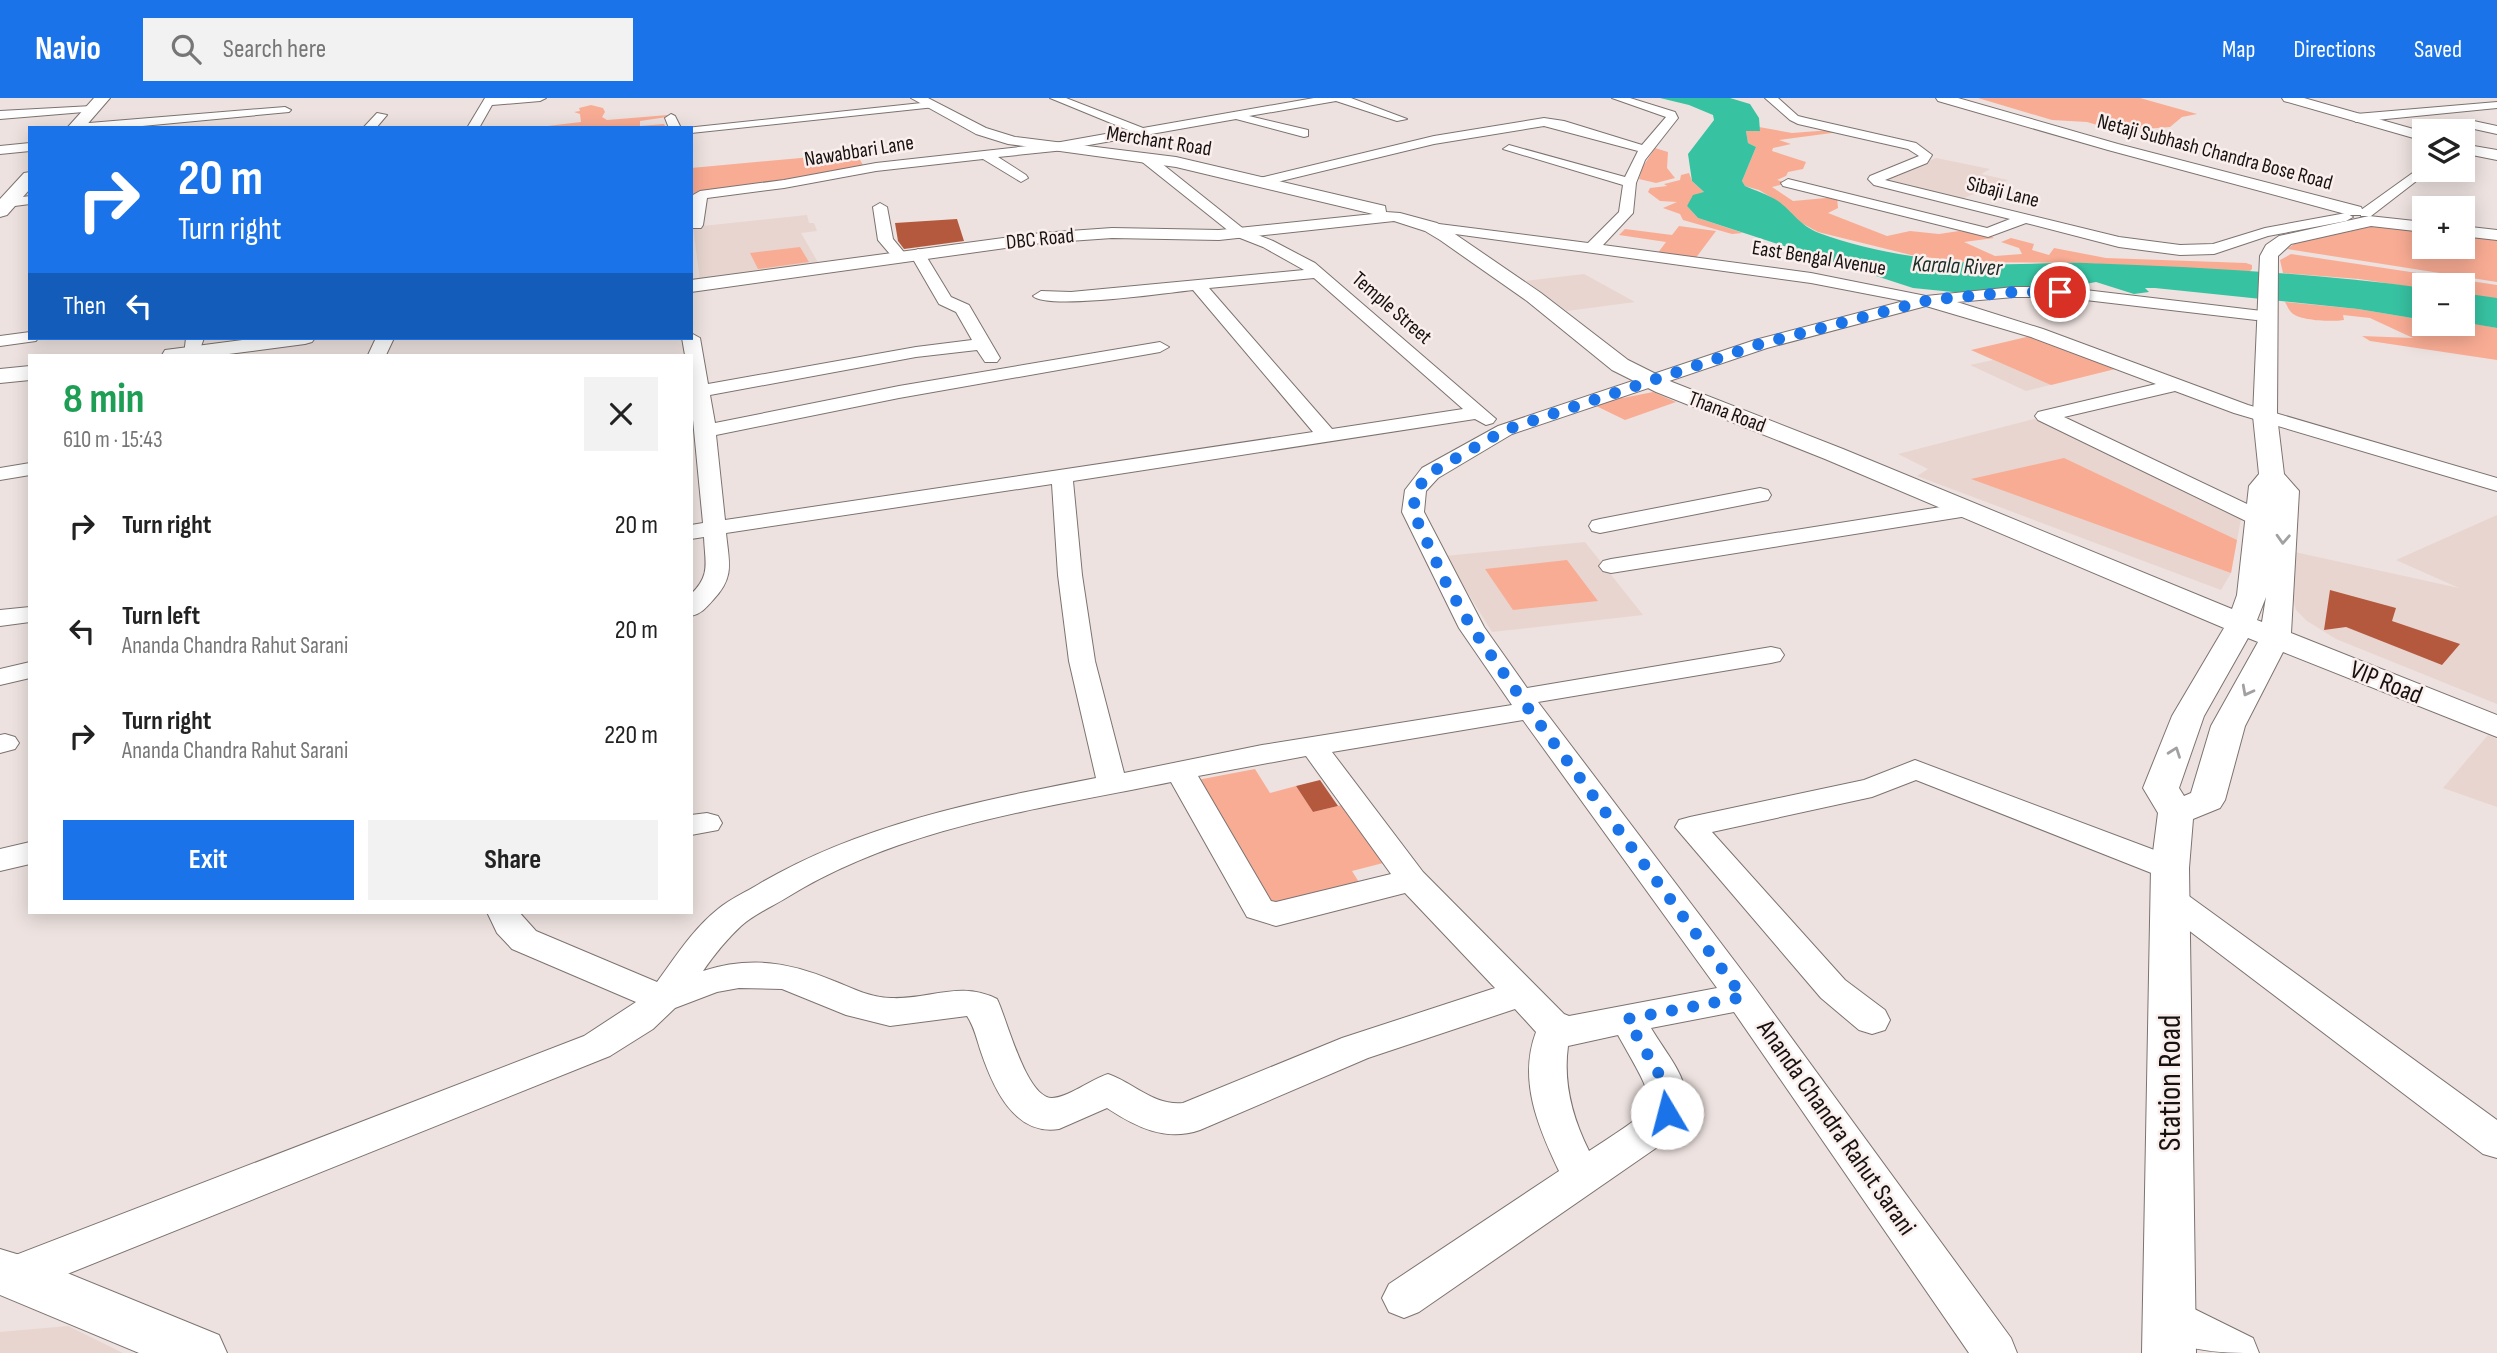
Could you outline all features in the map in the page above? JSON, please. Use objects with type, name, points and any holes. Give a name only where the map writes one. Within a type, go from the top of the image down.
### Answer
[{"type":"main road","points":[[78,126],[99,107]]},
{"type":"main road","points":[[3,207],[28,179]]},
{"type":"street","points":[[474,126],[490,100],[540,98]]},
{"type":"street","points":[[1056,98],[1140,131]]},
{"type":"street","points":[[1239,98],[1225,116],[1304,133]]},
{"type":"street","name":"Nawabbari Lane","points":[[696,225],[700,195],[876,167],[1055,147],[1333,98]]},
{"type":"street","points":[[1340,98],[1401,119]]},
{"type":"street","points":[[1592,248],[1626,213],[1628,183],[1647,146],[1671,120],[1671,114],[1660,109],[1618,98]]},
{"type":"street","points":[[1628,98],[1665,103],[1680,112],[1682,118],[1647,146]]},
{"type":"street","name":"Sibaji Lane","points":[[1771,98],[1794,118],[1802,121],[1906,145],[1926,155],[1925,158],[1876,178],[1877,181],[2137,245],[2198,250],[2226,246],[2277,229],[2361,217]]},
{"type":"street","name":"Netaji Subhash Chandra Bose Road","points":[[1935,98],[2105,149],[2361,217]]},
{"type":"street","points":[[2289,98],[2356,118],[2412,128]]},
{"type":"street","points":[[693,130],[925,101]]},
{"type":"street","name":"Merchant Road","points":[[925,101],[981,131],[1023,142],[1146,158],[1265,181],[1367,214]]},
{"type":"street","points":[[2356,118],[2497,105]]},
{"type":"street","points":[[0,115],[99,107]]},
{"type":"street","points":[[99,126],[285,110]]},
{"type":"street","points":[[371,126],[381,115]]},
{"type":"street","points":[[2497,121],[2463,124],[2497,130]]},
{"type":"street","points":[[1265,181],[1434,140],[1544,122],[1647,146]]},
{"type":"street","points":[[1023,142],[1050,131]]},
{"type":"street","points":[[0,150],[28,147]]},
{"type":"street","points":[[1509,149],[1628,183]]},
{"type":"street","points":[[2475,151],[2497,153]]},
{"type":"street","points":[[986,155],[1021,178]]},
{"type":"street","name":"Temple Street","points":[[1146,158],[1240,233],[1283,251],[1318,274],[1478,413],[1505,430]]},
{"type":"street","points":[[813,178],[831,195]]},
{"type":"street","points":[[2176,813],[2207,800],[2228,726],[2263,625],[2286,491],[2272,476],[2265,416],[2275,256],[2285,240],[2361,217],[2412,178]]},
{"type":"street","points":[[1788,183],[1988,233],[2024,219]]},
{"type":"street","points":[[3,207],[28,201]]},
{"type":"street","points":[[880,207],[886,240],[909,256],[945,300],[963,309],[1000,374]]},
{"type":"street","name":"DBC Road","points":[[693,286],[1069,235],[1240,233],[1367,214],[1396,217]]},
{"type":"street","name":"Thana Road","points":[[1396,217],[1431,227],[1534,297],[1620,365],[1650,381],[1966,510],[2210,603],[2227,624],[2263,625]]},
{"type":"street","points":[[2361,217],[2412,223]]},
{"type":"street","name":"East Bengal Avenue","points":[[1431,227],[1811,278],[1929,300],[2011,324],[2265,416],[2497,485]]},
{"type":"street","points":[[2475,230],[2497,233]]},
{"type":"street","points":[[1041,296],[1071,297],[1318,274]]},
{"type":"street","points":[[1198,286],[1328,436]]},
{"type":"street","points":[[1929,300],[2014,292],[2060,292],[2270,321]]},
{"type":"street","name":"Ananda Chandra Rahut Sarani","points":[[1929,300],[1760,344],[1505,430],[1430,473],[1416,490],[1412,507],[1426,543],[1472,628],[1525,704],[1743,997],[1996,1353]]},
{"type":"street","points":[[0,341],[28,337]]},
{"type":"street","points":[[186,349],[283,340]]},
{"type":"street","points":[[698,403],[926,351],[982,344]]},
{"type":"street","points":[[706,431],[1000,374],[1160,347]]},
{"type":"street","points":[[693,357],[698,403],[706,431],[717,580],[693,607]]},
{"type":"street","points":[[0,376],[28,373]]},
{"type":"street","points":[[2175,385],[2045,416],[2258,518]]},
{"type":"street","points":[[693,532],[1478,413]]},
{"type":"street","points":[[0,474],[28,469]]},
{"type":"street","points":[[1062,476],[1070,575],[1082,661],[1112,784]]},
{"type":"street","points":[[2263,625],[2258,518],[2262,486],[2272,476]]},
{"type":"street","points":[[1600,526],[1760,495]]},
{"type":"street","points":[[1611,566],[1966,510]]},
{"type":"street","points":[[1652,516],[1691,553]]},
{"type":"street","points":[[0,618],[28,614]]},
{"type":"street","name":"VIP Road","points":[[2263,625],[2358,655],[2497,712]]},
{"type":"street","name":"VIP Road","points":[[2263,625],[2497,727]]},
{"type":"street","name":"Station Road","points":[[2170,1335],[2170,883],[2176,813],[2161,788],[2188,716],[2263,625]]},
{"type":"street","points":[[8,1274],[597,1046],[640,1019],[663,999],[708,938],[731,916],[804,872],[904,831],[956,816],[1112,784],[1264,758],[1771,655]]},
{"type":"street","points":[[0,677],[28,670]]},
{"type":"street","points":[[1313,746],[1412,880],[1556,1027],[1569,1030],[1743,997]]},
{"type":"street","points":[[1872,1020],[1833,989],[1690,827],[1872,788],[1915,769],[2170,883],[2497,1142]]},
{"type":"street","points":[[1180,771],[1263,912],[1276,914],[1412,880]]},
{"type":"street","points":[[0,860],[28,853]]},
{"type":"street","points":[[504,914],[509,925],[524,940],[663,999],[719,977],[769,974],[886,1012],[915,1011],[969,1001],[984,1009],[1008,1074],[1018,1091],[1035,1110],[1050,1114],[1068,1110],[1108,1089],[1158,1118],[1171,1122],[1186,1119],[1355,1048],[1522,993]]},
{"type":"street","points":[[1404,1297],[1655,1128],[1667,1113],[1670,1101],[1667,1088],[1627,1019]]},
{"type":"street","points":[[1556,1027],[1549,1042],[1547,1082],[1562,1137],[1583,1176]]},
{"type":"street","points":[[8,1274],[200,1353]]},
{"type":"street","points":[[2170,1335],[2238,1353]]},
{"type":"shaded area","points":[[1978,98],[2140,98],[2197,114],[2182,117],[2170,127],[2118,131],[2087,122],[2052,120]]},
{"type":"shaded area","points":[[591,105],[603,108],[605,112],[602,117],[607,120],[674,116],[640,121],[640,126],[548,126],[581,122],[580,114],[574,112],[580,111],[579,108]]},
{"type":"shaded area","points":[[1759,127],[1792,133],[1831,130],[1839,132],[1779,140],[1791,144],[1773,148],[1772,151],[1806,162],[1803,169],[1788,172],[1777,180],[1788,183],[1772,187],[1793,201],[1837,197],[1838,208],[1828,213],[1887,236],[1910,231],[1939,234],[1959,231],[1987,234],[1994,238],[1964,242],[1995,256],[2022,254],[2019,248],[2001,242],[2011,238],[2034,244],[2032,250],[2049,255],[2054,248],[2106,258],[2246,263],[2252,265],[2252,269],[2249,272],[2084,263],[1962,262],[1911,255],[1818,232],[1796,220],[1779,202],[1759,190],[1745,186],[1742,181],[1756,147],[1748,143],[1746,131],[1760,130]]},
{"type":"shaded area","points":[[1655,148],[1668,152],[1667,168],[1675,178],[1656,183],[1639,179],[1642,168]]},
{"type":"shaded area","points":[[856,153],[863,165],[734,190],[693,195],[693,168]]},
{"type":"shaded area","points":[[1936,158],[1990,169],[1981,174],[2008,180],[1959,200],[1881,180]]},
{"type":"shaded area","points":[[1689,173],[1692,181],[1705,193],[1687,206],[1698,218],[1743,233],[1732,234],[1683,220],[1680,214],[1663,208],[1677,202],[1660,201],[1648,192],[1650,188],[1667,186],[1664,184],[1680,180],[1681,175]]},
{"type":"shaded area","points":[[807,215],[809,223],[814,223],[817,231],[801,233],[819,264],[700,281],[693,227]]},
{"type":"shaded area","points":[[2383,224],[2412,227],[2412,259],[2475,259],[2475,234],[2497,237],[2497,282],[2475,279],[2475,273],[2440,273],[2287,249],[2294,244]]},
{"type":"shaded area","points":[[1679,226],[1716,231],[1695,259],[1657,254],[1666,242],[1619,235],[1625,229],[1672,235]]},
{"type":"shaded area","points":[[800,247],[809,262],[758,269],[750,253]]},
{"type":"shaded area","points":[[2291,254],[2417,273],[2412,273],[2412,287],[2359,279],[2283,273],[2280,260]]},
{"type":"shaded area","points":[[1584,274],[1635,302],[1567,311],[1525,281]]},
{"type":"shaded area","points":[[2475,282],[2497,285],[2497,301],[2475,298]]},
{"type":"shaded area","points":[[2285,302],[2358,309],[2412,318],[2412,336],[2475,336],[2475,324],[2497,328],[2497,360],[2370,341],[2362,336],[2413,338],[2370,318],[2343,315],[2344,320],[2316,320],[2291,312]]},
{"type":"shaded area","points":[[2035,335],[2119,368],[2051,385],[1971,350]]},
{"type":"shaded area","points":[[1971,350],[2119,368],[2026,391],[1970,365],[1993,360]]},
{"type":"shaded area","points":[[1653,392],[1676,402],[1625,420],[1590,403],[1616,395],[1623,398]]},
{"type":"shaded area","points":[[2042,417],[2242,513],[2231,573],[2221,590],[1917,476],[1928,469],[1898,454]]},
{"type":"shaded area","points":[[2064,458],[2237,540],[2231,573],[1971,479]]},
{"type":"shaded area","points":[[2497,515],[2497,704],[2336,639],[2307,621],[2296,610],[2290,551],[2459,588],[2396,560]]},
{"type":"shaded area","points":[[1585,542],[1643,615],[1492,632],[1445,556]]},
{"type":"shaded area","points":[[1567,560],[1598,601],[1513,610],[1485,569]]},
{"type":"shaded area","points":[[2488,735],[2497,739],[2497,807],[2443,788]]},
{"type":"shaded area","points":[[1255,769],[1270,793],[1296,786],[1313,812],[1350,803],[1391,861],[1352,871],[1362,887],[1269,907],[1192,781]]},
{"type":"shaded area","points":[[68,1326],[123,1353],[0,1353],[0,1332]]},
{"type":"water","name":"Karala River","points":[[1660,98],[1730,98],[1750,104],[1759,118],[1760,131],[1746,131],[1748,143],[1756,147],[1742,181],[1745,186],[1778,201],[1812,230],[1840,240],[1906,255],[1974,263],[2086,263],[2213,269],[2340,278],[2412,287],[2412,318],[2358,309],[2155,288],[2145,288],[2149,292],[2134,294],[2096,282],[2065,288],[1963,293],[1913,288],[1698,218],[1687,206],[1693,195],[1704,192],[1692,181],[1688,154],[1714,120],[1713,115],[1689,105]]},
{"type":"water","points":[[2475,295],[2497,298],[2497,328],[2475,324]]},
{"type":"building","points":[[957,219],[964,241],[904,249],[898,241],[895,223]]},
{"type":"building","points":[[2330,590],[2396,608],[2392,621],[2460,644],[2442,665],[2346,627],[2324,630]]},
{"type":"building","points":[[1320,780],[1338,806],[1313,812],[1296,786]]},
{"type":"route","points":[[1667,1113],[1670,1101],[1667,1088],[1627,1019],[1743,997],[1530,711],[1472,628],[1447,585],[1413,512],[1416,490],[1430,473],[1505,430],[1760,344],[1929,300],[2014,292],[2060,292]]}]
